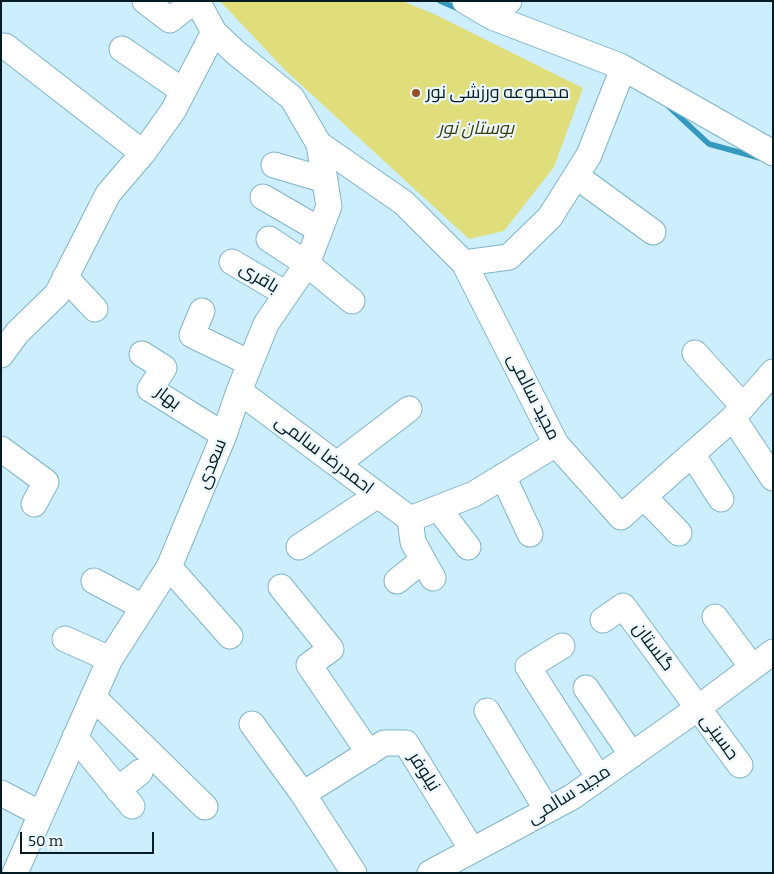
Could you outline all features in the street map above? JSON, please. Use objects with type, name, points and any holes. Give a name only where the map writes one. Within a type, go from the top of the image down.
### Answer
[{"type":"street","points":[[145,1],[170,20],[196,1]]},
{"type":"street","name":"سعدی","points":[[15,873],[110,659],[169,568],[224,435],[239,391],[266,324],[313,249],[329,206],[316,139],[292,98],[214,32],[196,1]]},
{"type":"street","points":[[465,1],[501,9],[620,66],[773,153]]},
{"type":"street","points":[[1,355],[9,326],[57,294],[108,194],[143,153],[173,111],[214,32]]},
{"type":"street","points":[[5,46],[143,153]]},
{"type":"street","points":[[122,49],[183,91]]},
{"type":"street","points":[[464,263],[509,257],[550,217],[589,156],[620,76],[620,66]]},
{"type":"street","name":"مجید سالمی","points":[[316,139],[404,203],[464,263],[556,444],[621,517],[738,412],[773,372]]},
{"type":"street","points":[[274,165],[325,180]]},
{"type":"street","points":[[576,176],[653,232]]},
{"type":"street","points":[[263,197],[313,249],[352,301]]},
{"type":"street","points":[[269,239],[313,249]]},
{"type":"street","name":"باقری","points":[[232,262],[286,294]]},
{"type":"street","points":[[65,277],[95,309]]},
{"type":"street","points":[[202,311],[192,335],[250,363]]},
{"type":"street","name":"بهار","points":[[142,354],[164,368],[150,389],[224,435]]},
{"type":"street","points":[[695,354],[738,412],[773,478]]},
{"type":"street","name":"احمدرضا سالمی","points":[[239,391],[410,519]]},
{"type":"street","points":[[336,464],[409,409]]},
{"type":"street","points":[[398,581],[428,569],[414,542],[410,519],[474,494],[556,444]]},
{"type":"street","points":[[1,449],[46,482],[34,504]]},
{"type":"street","points":[[692,454],[721,499]]},
{"type":"street","points":[[503,476],[530,534]]},
{"type":"street","points":[[300,547],[378,495]]},
{"type":"street","points":[[644,497],[679,533]]},
{"type":"street","points":[[438,508],[468,547]]},
{"type":"street","points":[[169,568],[230,636]]},
{"type":"street","points":[[94,581],[143,607]]},
{"type":"street","points":[[281,587],[331,649],[309,665],[369,753]]},
{"type":"street","name":"گلستان","points":[[603,620],[623,606],[698,708]]},
{"type":"street","points":[[715,616],[752,667]]},
{"type":"street","points":[[65,639],[110,659]]},
{"type":"street","points":[[562,646],[528,667],[599,778]]},
{"type":"street","name":"مجید سالمی","points":[[431,873],[572,797],[698,708],[773,652]]},
{"type":"street","points":[[586,688],[632,755]]},
{"type":"street","points":[[93,697],[205,807]]},
{"type":"street","name":"حسینی","points":[[698,708],[740,766]]},
{"type":"street","points":[[487,711],[548,810]]},
{"type":"street","points":[[252,724],[303,794],[354,873]]},
{"type":"street","points":[[75,737],[125,798],[140,772]]},
{"type":"street","name":"نیلوفر","points":[[303,794],[384,743],[406,743],[472,850]]},
{"type":"street","points":[[1,793],[41,814]]},
{"type":"green space","name":"بوستان نور","points":[[220,1],[402,1],[434,14],[583,88],[554,167],[504,231],[469,239],[285,70]]},
{"type":"waterway","points":[[440,1],[461,10]]},
{"type":"waterway","points":[[668,106],[709,144],[760,158]]},
{"type":"place","name":"مجموعه ورزشی نور","points":[[416,93]]}]
